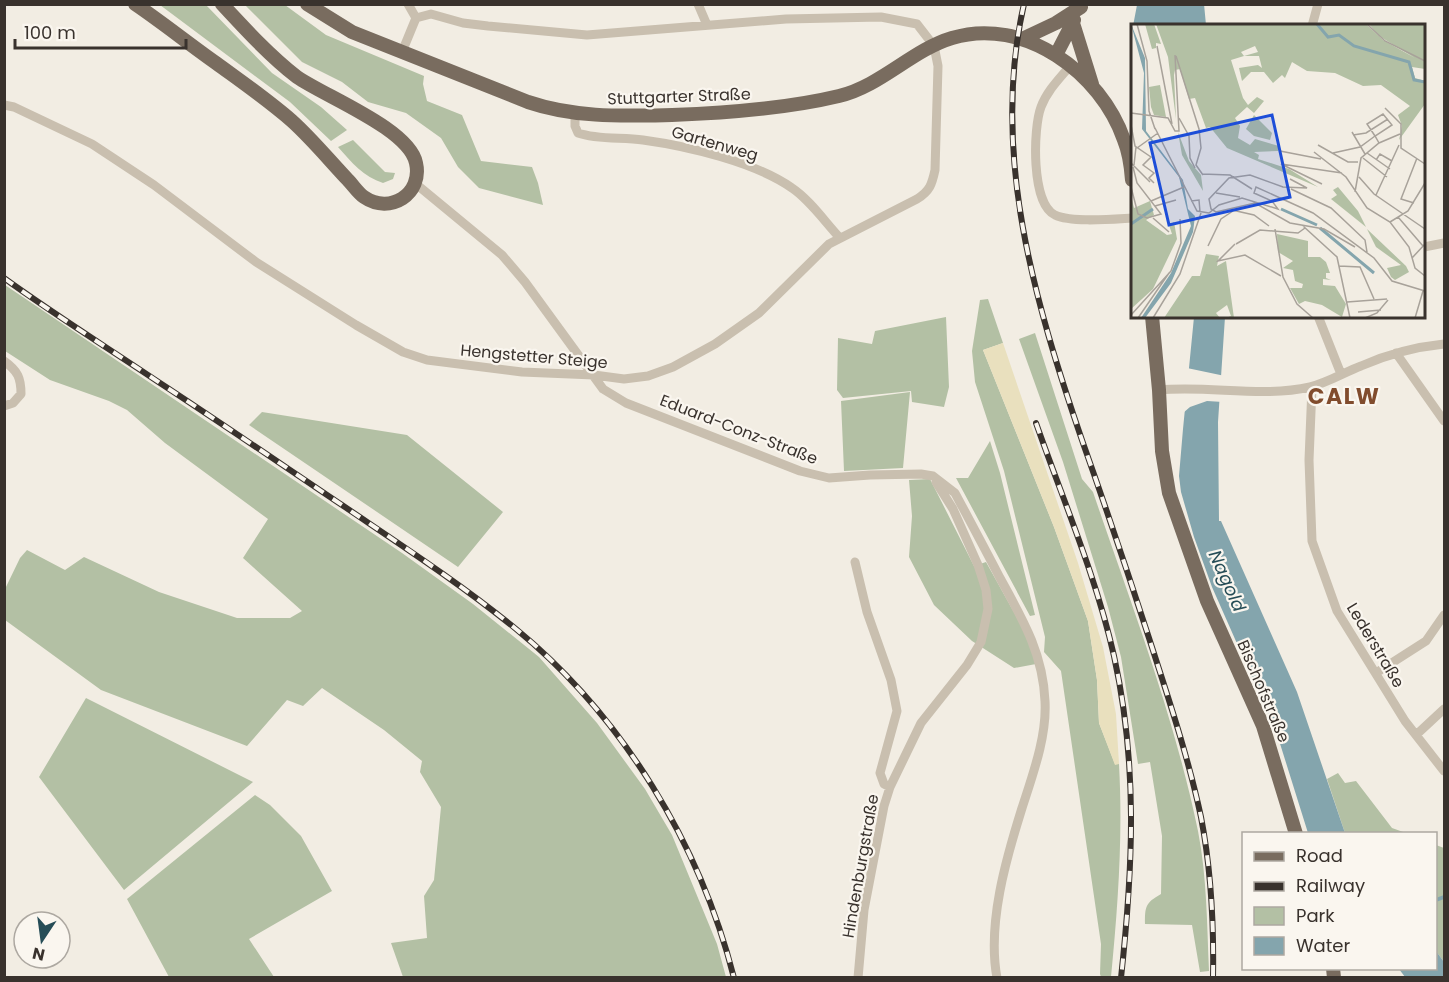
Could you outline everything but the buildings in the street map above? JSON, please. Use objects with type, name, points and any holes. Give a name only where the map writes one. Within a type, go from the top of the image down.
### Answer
[{"type":"main road","points":[[135,4],[258,94],[292,122],[364,197],[387,204],[408,196],[416,184],[417,177],[415,158],[406,144],[373,120],[298,77],[274,58],[222,4]]},
{"type":"main road","name":"Stuttgarter Straße","points":[[307,4],[352,32],[528,102],[551,110],[575,114],[617,116],[698,114],[780,107],[827,99],[858,89],[934,46],[952,38],[973,34],[993,34],[1022,39],[1056,55],[1093,85]]},
{"type":"main road","points":[[1056,55],[1082,6]]},
{"type":"main road","points":[[1022,39],[1050,26],[1082,6]]},
{"type":"main road","points":[[1073,23],[1093,85],[1111,111],[1124,139],[1131,175]]},
{"type":"main road","name":"Bischofstraße","points":[[1152,318],[1163,457],[1172,504],[1207,600],[1263,726],[1295,832]]},
{"type":"street","points":[[408,4],[416,18]]},
{"type":"street","points":[[698,4],[707,25]]},
{"type":"street","points":[[1313,24],[1318,4]]},
{"type":"street","points":[[416,18],[431,14],[463,23],[587,35],[786,19],[881,17],[917,24],[934,46]]},
{"type":"street","points":[[402,52],[416,18]]},
{"type":"street","name":"Hengstetter Steige","points":[[4,105],[55,125],[92,144],[154,185],[256,262],[403,352],[427,360],[466,365],[522,372],[594,375],[624,380],[648,376],[692,358],[759,313],[829,244],[927,193],[935,170],[938,66],[934,46]]},
{"type":"street","points":[[1070,66],[1052,87],[1041,106],[1037,120],[1035,142],[1038,178],[1043,200],[1049,211],[1056,216],[1089,220],[1131,218]]},
{"type":"street","name":"Gartenweg","points":[[575,114],[575,126],[578,133],[586,136],[623,137],[650,141],[746,165],[771,175],[794,189],[840,238]]},
{"type":"street","name":"Eduard-Conz-Straße","points":[[416,184],[502,255],[525,282],[603,389],[626,403],[800,471],[829,478],[921,474],[933,476]]},
{"type":"street","points":[[1425,247],[1444,243]]},
{"type":"street","points":[[1319,318],[1341,374]]},
{"type":"street","points":[[1159,390],[1184,388],[1282,391],[1312,387],[1396,353],[1444,344]]},
{"type":"street","points":[[1396,353],[1444,421]]},
{"type":"street","points":[[4,361],[15,369],[21,379],[21,394],[13,403],[4,406]]},
{"type":"street","name":"Lederstraße","points":[[1312,387],[1309,460],[1311,537],[1337,611],[1405,721],[1444,771]]},
{"type":"street","points":[[933,476],[956,493],[1030,635],[1039,662],[1045,701],[1035,770],[1014,835],[1003,882],[994,940],[997,978]]},
{"type":"street","name":"Hindenburgstraße","points":[[858,978],[864,910],[884,806],[890,787],[921,723],[967,665],[981,642],[988,609],[986,590],[978,565],[953,509],[933,476]]},
{"type":"street","points":[[855,562],[867,612],[891,680],[897,711],[880,773],[884,784],[890,787]]},
{"type":"street","points":[[1376,673],[1426,641],[1444,615]]},
{"type":"street","points":[[1416,735],[1444,709]]},
{"type":"green space","points":[[160,5],[206,5],[272,73],[321,107],[347,130],[331,141],[290,102]]},
{"type":"green space","points":[[245,5],[285,5],[326,35],[424,76],[423,84],[427,101],[462,115],[481,161],[532,167],[543,205],[479,188],[458,167],[441,138],[406,113],[368,102],[342,82],[302,62]]},
{"type":"green space","points":[[353,140],[385,172],[395,173],[393,179],[383,183],[376,180],[364,173],[338,147]]},
{"type":"green space","points":[[5,285],[402,553],[473,604],[539,657],[597,723],[645,789],[672,835],[717,944],[726,977],[403,977],[391,943],[427,938],[424,896],[434,880],[441,807],[420,772],[422,761],[384,730],[322,688],[303,706],[287,700],[247,746],[101,690],[5,620],[5,589],[20,558],[27,550],[65,570],[84,557],[159,592],[237,618],[290,618],[302,611],[243,558],[268,519],[165,443],[127,410],[109,401],[50,380],[5,351]]},
{"type":"green space","points":[[988,299],[1003,343],[983,350],[1054,527],[1088,621],[1097,680],[1099,723],[1115,764],[1119,764],[1119,871],[1111,977],[1101,977],[1100,974],[1101,944],[1061,671],[1044,652],[1045,637],[1004,471],[975,382],[972,351],[980,300]]},
{"type":"green space","points":[[946,317],[949,387],[944,407],[912,402],[911,391],[843,398],[837,390],[838,338],[872,344],[875,331]]},
{"type":"green space","points":[[1035,333],[1082,479],[1093,492],[1137,618],[1177,745],[1201,848],[1209,971],[1200,972],[1192,925],[1145,924],[1147,906],[1161,894],[1162,836],[1150,762],[1138,764],[1121,657],[1108,607],[1063,462],[1019,339]]},
{"type":"green space","points":[[910,392],[903,468],[844,471],[841,401]]},
{"type":"green space","points":[[262,412],[407,435],[503,512],[458,567],[249,425]]},
{"type":"green space","points":[[990,441],[1035,615],[1030,616],[956,478],[968,478]]},
{"type":"green space","points":[[930,479],[974,566],[986,562],[1031,643],[1036,664],[1014,668],[972,641],[934,605],[909,557],[912,516],[909,480]]},
{"type":"green space","points":[[86,698],[253,782],[124,890],[39,777]]},
{"type":"green space","points":[[1338,773],[1345,783],[1356,781],[1392,828],[1403,832],[1345,832],[1327,779]]},
{"type":"green space","points":[[255,795],[270,805],[301,836],[332,891],[249,939],[274,977],[169,977],[127,899]]},
{"type":"green space","points":[[1437,845],[1444,848],[1444,962],[1437,952]]},
{"type":"sand","points":[[1003,343],[1078,563],[1103,647],[1116,714],[1119,764],[1115,765],[1099,723],[1097,680],[1088,621],[1054,527],[983,350]]},
{"type":"water","points":[[1204,4],[1206,24],[1133,24],[1137,5]]},
{"type":"water","name":"Nagold","points":[[1194,318],[1225,318],[1218,422],[1219,521],[1221,521],[1297,692],[1345,832],[1308,832],[1277,734],[1212,587],[1194,537],[1181,492],[1179,476]]},
{"type":"water","points":[[1437,952],[1444,962],[1444,977],[1405,977],[1400,970],[1437,970]]},
{"type":"pier","points":[[1187,368],[1225,376],[1223,402],[1207,401],[1190,407],[1183,413]]},
{"type":"waterway","points":[[1437,900],[1444,897]]},
{"type":"railway","points":[[1024,4],[1015,60],[1012,116],[1015,171],[1023,227],[1034,282],[1065,390],[1163,682],[1196,794],[1209,877],[1213,978]]},
{"type":"railway","points":[[4,278],[430,565],[495,612],[555,664],[623,743],[652,786],[701,879],[734,978]]},
{"type":"railway","points":[[1036,423],[1098,597],[1107,626],[1122,697],[1127,737],[1131,816],[1128,896],[1121,978]]},
{"type":"district","name":"CALW","points":[[1344,396]]}]
